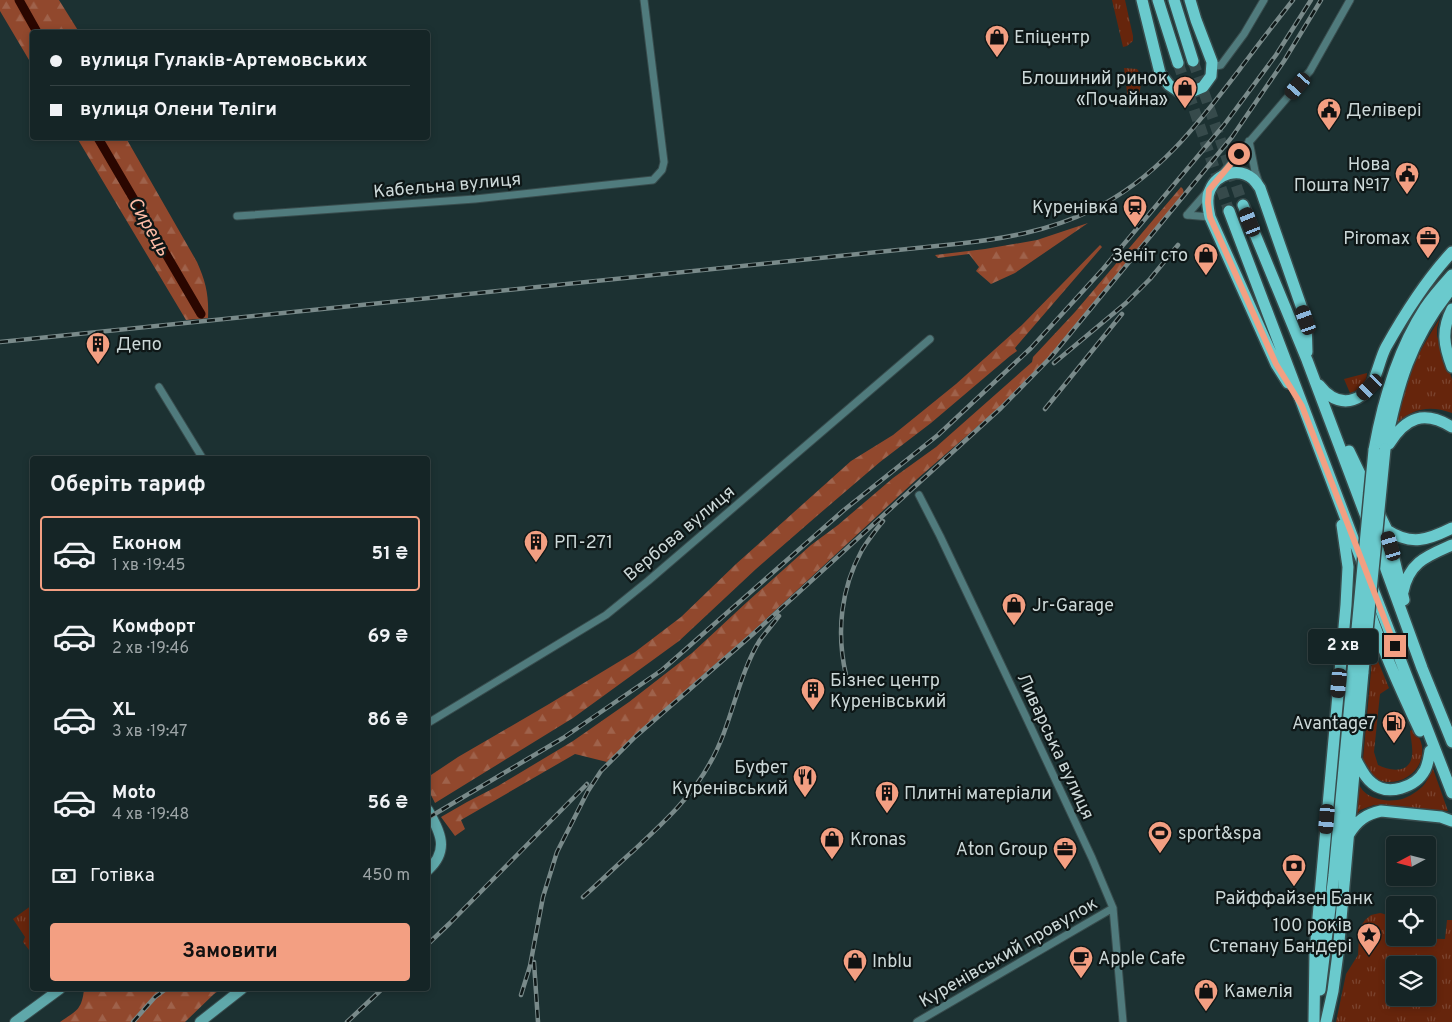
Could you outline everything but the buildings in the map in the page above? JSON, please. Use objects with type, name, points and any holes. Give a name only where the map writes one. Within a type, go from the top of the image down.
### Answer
[{"type":"main road","points":[[1142,0],[1160,73],[1169,85],[1178,91],[1191,92],[1202,87],[1211,76],[1212,62],[1190,0]]},
{"type":"main road","points":[[1158,0],[1178,63]]},
{"type":"main road","points":[[1174,0],[1194,62]]},
{"type":"main road","points":[[1302,406],[1276,364],[1210,217],[1209,190],[1218,178],[1229,173],[1240,173],[1252,178],[1260,188],[1306,320],[1307,360]]},
{"type":"main road","points":[[1243,205],[1307,360],[1422,668],[1452,742]]},
{"type":"main road","points":[[1229,211],[1450,789]]},
{"type":"main road","points":[[1313,378],[1326,394],[1333,398],[1347,400],[1362,395],[1370,387],[1384,349],[1414,299],[1452,252]]},
{"type":"main road","points":[[1314,1022],[1322,980],[1358,672],[1386,393],[1395,366],[1411,332],[1426,307],[1452,275]]},
{"type":"main road","points":[[1380,450],[1405,368],[1425,326],[1452,288]]},
{"type":"main road","points":[[1452,309],[1445,327],[1445,341],[1452,367]]},
{"type":"main road","points":[[1313,378],[1386,530],[1422,668]]},
{"type":"main road","points":[[1380,450],[1403,425],[1419,418],[1429,417],[1443,421],[1452,427]]},
{"type":"main road","points":[[1334,488],[1342,525],[1357,577],[1378,638],[1430,751],[1450,789]]},
{"type":"main road","points":[[1314,1022],[1315,951],[1346,605],[1348,567],[1342,525]]},
{"type":"main road","points":[[1386,530],[1402,538],[1413,540],[1428,538],[1452,528]]},
{"type":"main road","points":[[1403,596],[1405,583],[1418,562],[1452,545]]},
{"type":"main road","points":[[1326,1022],[1338,953],[1355,758],[1358,672]]},
{"type":"main road","points":[[1355,758],[1364,775],[1373,784],[1386,790],[1402,788],[1416,781],[1425,770],[1430,751]]},
{"type":"main road","points":[[1348,835],[1363,818],[1381,811],[1441,817],[1452,821]]},
{"type":"main road","points":[[430,815],[439,836],[441,850],[435,863],[430,868]]},
{"type":"main road","points":[[15,1022],[57,991]]},
{"type":"main road","points":[[200,1022],[239,991]]},
{"type":"street","name":"Кабельна вулиця","points":[[237,216],[476,199],[653,180],[662,170],[664,162],[644,0]]},
{"type":"street","points":[[1212,62],[1216,66],[1221,65],[1244,34],[1264,0]]},
{"type":"street","points":[[1218,178],[1310,71],[1350,0]]},
{"type":"street","points":[[1249,142],[1260,188]]},
{"type":"street","points":[[1209,190],[1187,215],[1210,217]]},
{"type":"street","name":"Вербова вулиця","points":[[430,722],[606,615],[930,339]]},
{"type":"street","points":[[159,387],[201,456]]},
{"type":"street","name":"Ливарська вулиця","points":[[919,495],[1027,719],[1092,858],[1113,908],[1123,1022]]},
{"type":"street","name":"Куренівський провулок","points":[[917,1022],[1113,908]]},
{"type":"green space","points":[[0,0],[59,0],[78,30],[30,30],[30,62],[0,11]]},
{"type":"green space","points":[[1112,0],[1125,0],[1133,36],[1133,41],[1127,46],[1123,47]]},
{"type":"green space","points":[[1124,68],[1137,69],[1141,79],[1140,90],[1136,100],[1129,108]]},
{"type":"green space","points":[[78,140],[127,140],[197,262],[203,276],[208,303],[208,318],[186,320]]},
{"type":"green space","points":[[1181,187],[1184,194],[1036,373],[607,762],[575,754],[461,820],[465,829],[455,836],[441,817],[498,786],[573,741],[629,702],[692,653],[811,545],[838,525],[893,478],[936,447],[1032,362],[1033,357],[1075,312]]},
{"type":"green space","points":[[1088,223],[1015,273],[991,284],[976,271],[979,267],[969,254],[938,258],[935,255],[1037,240]]},
{"type":"green space","points":[[1100,245],[1102,247],[1015,348],[1017,351],[818,515],[756,569],[679,641],[573,718],[435,803],[430,793],[430,776],[458,757],[635,652],[681,617],[736,564],[851,461],[893,435],[956,384],[1022,325]]},
{"type":"green space","points":[[1440,318],[1437,336],[1452,379],[1452,413],[1436,409],[1422,409],[1409,414],[1396,424],[1401,396],[1406,382],[1418,356]]},
{"type":"green space","points":[[1367,373],[1366,380],[1362,386],[1350,393],[1344,379]]},
{"type":"green space","points":[[1373,649],[1389,688],[1380,694],[1374,752],[1378,765],[1396,770],[1409,764],[1412,753],[1410,731],[1414,728],[1422,746],[1421,759],[1416,770],[1407,777],[1396,781],[1385,782],[1375,778],[1367,771],[1363,759]]},
{"type":"green space","points":[[1432,766],[1448,811],[1374,805],[1360,810],[1356,816],[1359,784],[1365,793],[1375,798],[1386,800],[1400,799],[1422,787],[1430,775]]},
{"type":"green space","points":[[30,906],[30,951],[23,942],[25,937],[13,919]]},
{"type":"green space","points":[[1380,913],[1386,915],[1386,946],[1436,946],[1436,939],[1445,939],[1447,920],[1452,920],[1452,1022],[1336,1022],[1346,974],[1358,955],[1361,926],[1371,915]]},
{"type":"green space","points":[[84,991],[218,991],[185,1022],[60,1022],[77,1009],[82,1001]]},
{"type":"waterway","name":"Сирець","points":[[19,0],[36,30]]},
{"type":"waterway","name":"Сирець","points":[[99,140],[201,314]]},
{"type":"tunnel","points":[[1193,61],[1243,205]]},
{"type":"tunnel","points":[[1178,63],[1229,211]]},
{"type":"railway","points":[[0,342],[956,244],[991,240],[1042,229],[1092,210],[1117,196],[1160,163],[1198,123],[1293,0]]},
{"type":"railway","points":[[430,817],[563,738],[662,670],[844,510],[938,435],[1031,348],[1103,269],[1224,125],[1276,55],[1311,0]]},
{"type":"railway","points":[[521,995],[530,966],[543,897],[557,852],[588,791],[601,771],[635,737],[753,634],[1001,408],[1051,357],[1232,137],[1284,61],[1321,0]]},
{"type":"railway","points":[[1054,363],[1126,303],[1150,279],[1178,245]]},
{"type":"railway","points":[[1045,409],[1122,314]]},
{"type":"railway","points":[[846,675],[841,643],[842,611],[845,595],[849,580],[862,550],[883,521]]},
{"type":"railway","points":[[583,897],[665,821],[694,788],[718,748],[752,654],[760,640],[779,616]]},
{"type":"railway","points":[[430,942],[587,784]]},
{"type":"railway","points":[[534,962],[538,1022]]},
{"type":"railway","points":[[133,1022],[155,997],[163,991]]},
{"type":"railway","points":[[347,1022],[380,991]]},
{"type":"place","name":"Епіцентр","points":[[997,58]]},
{"type":"place","name":"Блошиний ринок «Почайна»","points":[[1185,109]]},
{"type":"place","name":"Делівері","points":[[1329,131]]},
{"type":"place","name":"Нова Пошта №17","points":[[1407,195]]},
{"type":"place","name":"Куренівка","points":[[1135,228]]},
{"type":"place","name":"Piromax","points":[[1428,259]]},
{"type":"place","name":"Зеніт сто","points":[[1206,276]]},
{"type":"place","name":"Депо","points":[[98,365]]},
{"type":"place","name":"РП-271","points":[[536,563]]},
{"type":"place","name":"Jr-Garage","points":[[1014,626]]},
{"type":"place","name":"Бізнес центр Куренівський","points":[[813,711]]},
{"type":"place","name":"Avantage7","points":[[1394,744]]},
{"type":"place","name":"Буфет Куренівський","points":[[805,798]]},
{"type":"place","name":"Плитні матеріали","points":[[887,814]]},
{"type":"place","name":"sport&spa","points":[[1160,854]]},
{"type":"place","name":"Kronas","points":[[832,860]]},
{"type":"place","name":"Aton Group","points":[[1065,870]]},
{"type":"place","name":"Райффайзен Банк","points":[[1294,887]]},
{"type":"place","name":"100 років Степану Бандері","points":[[1369,956]]},
{"type":"place","name":"Apple Cafe","points":[[1081,979]]},
{"type":"place","name":"Inblu","points":[[855,982]]},
{"type":"place","name":"Камелія","points":[[1206,1012]]},
{"type":"route","points":[[1239,154],[1209,190],[1210,217],[1276,364],[1302,406],[1395,646]]}]
